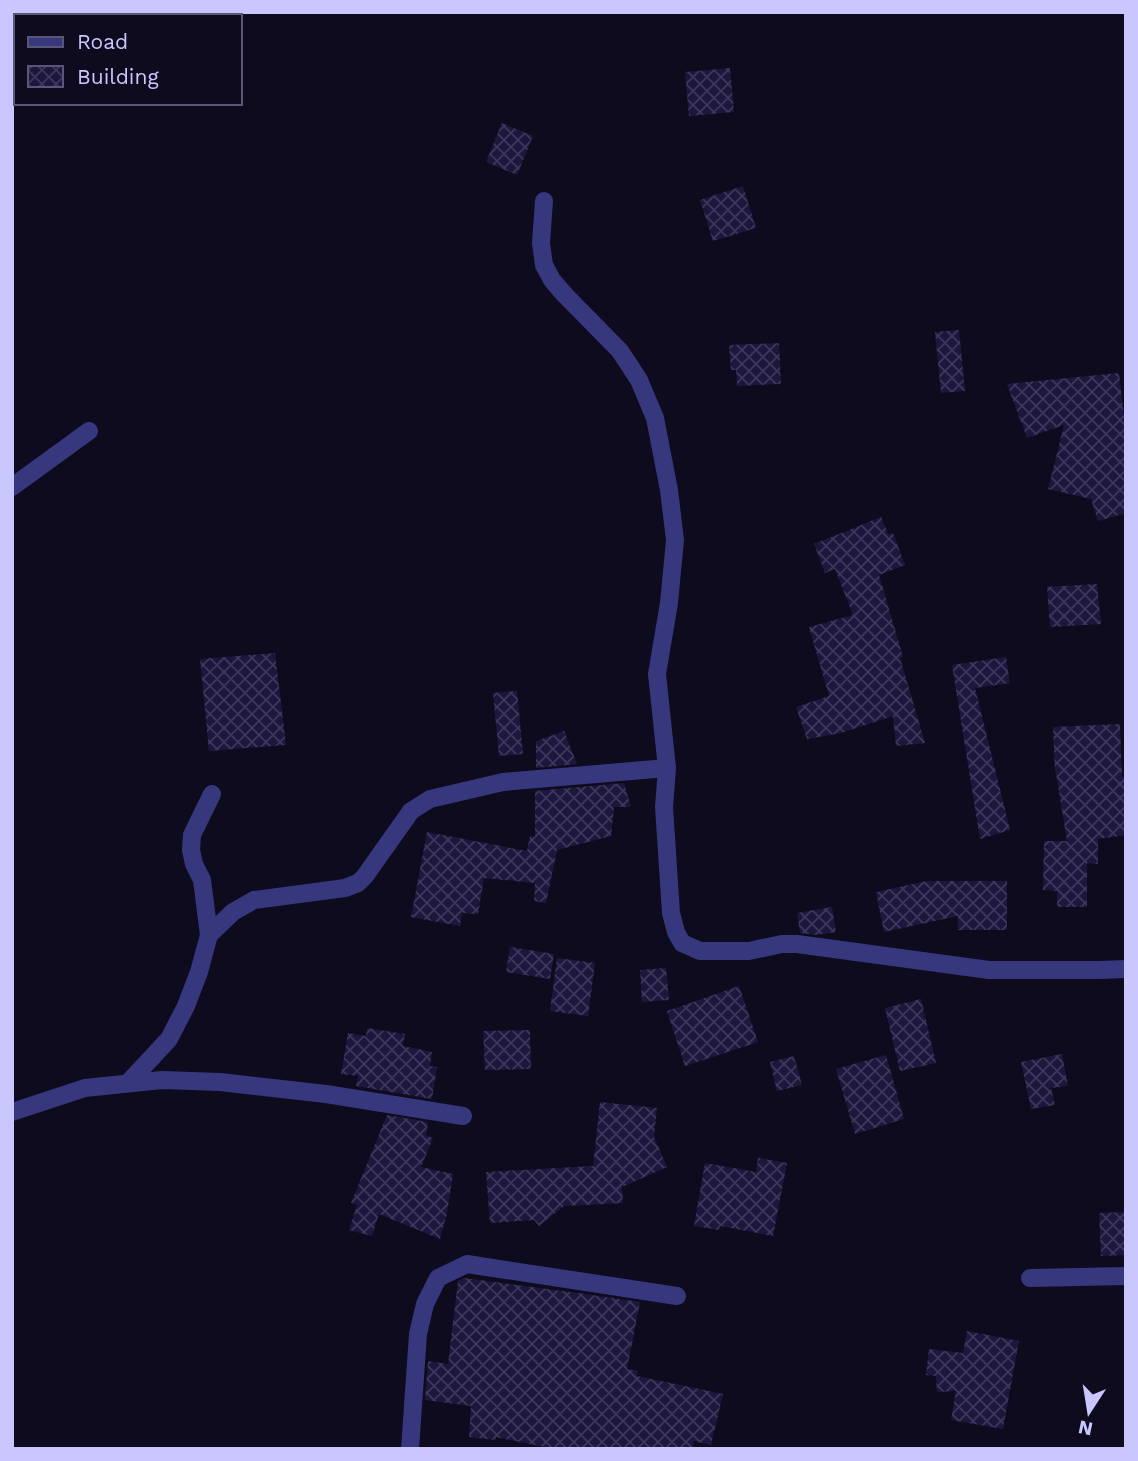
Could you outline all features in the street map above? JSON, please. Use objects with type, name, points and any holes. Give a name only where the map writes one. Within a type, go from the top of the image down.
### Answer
[{"type":"street","points":[[544,201],[541,243],[544,265],[565,295],[620,351],[639,380],[655,418],[675,540],[669,603],[657,674],[667,768],[664,807],[671,913],[682,943],[700,951],[749,951],[797,943],[989,970],[1126,968]]},
{"type":"street","points":[[12,486],[89,431]]},
{"type":"street","points":[[208,935],[233,912],[254,900],[345,888],[358,883],[411,811],[429,799],[503,782],[667,768]]},
{"type":"street","points":[[128,1083],[169,1039],[199,972],[208,935],[202,880],[191,850],[192,835],[212,794]]},
{"type":"street","points":[[12,1112],[85,1088],[162,1080],[219,1082],[326,1094],[463,1116]]},
{"type":"street","points":[[410,1449],[418,1334],[425,1304],[438,1278],[467,1264],[677,1296]]},
{"type":"street","points":[[1030,1278],[1126,1276]]},
{"type":"building","points":[[730,68],[734,112],[689,116],[685,72]]},
{"type":"building","points":[[502,123],[533,136],[517,175],[486,162]]},
{"type":"building","points":[[743,186],[756,228],[713,241],[700,200]]},
{"type":"building","points":[[959,330],[965,391],[941,393],[935,332]]},
{"type":"building","points":[[779,343],[781,384],[737,386],[736,370],[731,370],[729,345]]},
{"type":"building","points":[[1119,373],[1126,435],[1126,513],[1098,521],[1091,499],[1048,489],[1064,425],[1027,438],[1007,384]]},
{"type":"building","points":[[881,517],[888,534],[893,533],[905,565],[879,575],[925,743],[896,746],[893,716],[841,733],[807,739],[796,707],[829,696],[809,627],[853,615],[835,569],[825,573],[814,544]]},
{"type":"building","points":[[1097,584],[1101,624],[1050,627],[1047,587]]},
{"type":"building","points":[[275,653],[286,745],[209,751],[200,659]]},
{"type":"building","points":[[1006,657],[1010,683],[975,688],[1010,830],[980,839],[952,665]]},
{"type":"building","points":[[517,691],[523,754],[499,756],[493,693]]},
{"type":"building","points":[[1120,724],[1122,777],[1126,777],[1126,835],[1098,839],[1098,864],[1087,863],[1087,907],[1057,907],[1057,891],[1043,890],[1044,841],[1067,841],[1055,773],[1053,727]]},
{"type":"building","points":[[564,731],[577,764],[536,768],[536,741]]},
{"type":"building","points":[[624,783],[631,807],[614,807],[611,836],[557,850],[546,903],[534,901],[535,883],[484,878],[478,914],[462,913],[460,926],[411,917],[427,832],[527,851],[530,836],[535,837],[535,791]]},
{"type":"building","points":[[927,881],[1007,881],[1007,930],[958,930],[958,916],[884,932],[876,892]]},
{"type":"building","points":[[832,907],[836,932],[817,935],[800,933],[797,913]]},
{"type":"building","points":[[510,947],[554,954],[550,979],[506,972]]},
{"type":"building","points":[[557,958],[595,963],[588,1016],[550,1011]]},
{"type":"building","points":[[666,968],[669,1000],[642,1002],[640,970]]},
{"type":"building","points":[[739,986],[758,1042],[685,1066],[667,1011]]},
{"type":"building","points":[[921,999],[936,1063],[900,1071],[885,1008]]},
{"type":"building","points":[[367,1028],[405,1034],[403,1046],[432,1052],[430,1066],[437,1067],[432,1099],[356,1086],[358,1076],[341,1074],[348,1033],[366,1036]]},
{"type":"building","points":[[530,1030],[531,1069],[485,1070],[483,1031]]},
{"type":"building","points":[[1062,1054],[1068,1086],[1051,1088],[1055,1105],[1031,1109],[1021,1062]]},
{"type":"building","points":[[886,1055],[904,1119],[855,1134],[836,1069]]},
{"type":"building","points":[[794,1056],[802,1085],[777,1091],[770,1062]]},
{"type":"building","points":[[600,1102],[657,1108],[654,1137],[667,1167],[622,1187],[623,1203],[564,1206],[539,1226],[534,1220],[490,1223],[486,1172],[593,1166]]},
{"type":"building","points":[[387,1115],[428,1122],[426,1135],[433,1138],[421,1167],[453,1174],[440,1239],[379,1214],[372,1236],[349,1230],[357,1205],[351,1203]]},
{"type":"building","points":[[758,1158],[787,1163],[773,1236],[720,1226],[719,1230],[694,1226],[705,1163],[756,1172]]},
{"type":"building","points":[[1126,1212],[1126,1255],[1101,1256],[1099,1213]]},
{"type":"building","points":[[464,1278],[640,1302],[627,1369],[638,1371],[637,1376],[723,1394],[711,1445],[694,1441],[693,1449],[554,1449],[496,1437],[496,1440],[469,1437],[471,1406],[425,1400],[428,1361],[448,1364],[458,1281]]},
{"type":"building","points":[[967,1331],[1019,1341],[1003,1429],[951,1420],[956,1391],[937,1392],[936,1376],[926,1375],[929,1349],[963,1353]]}]
